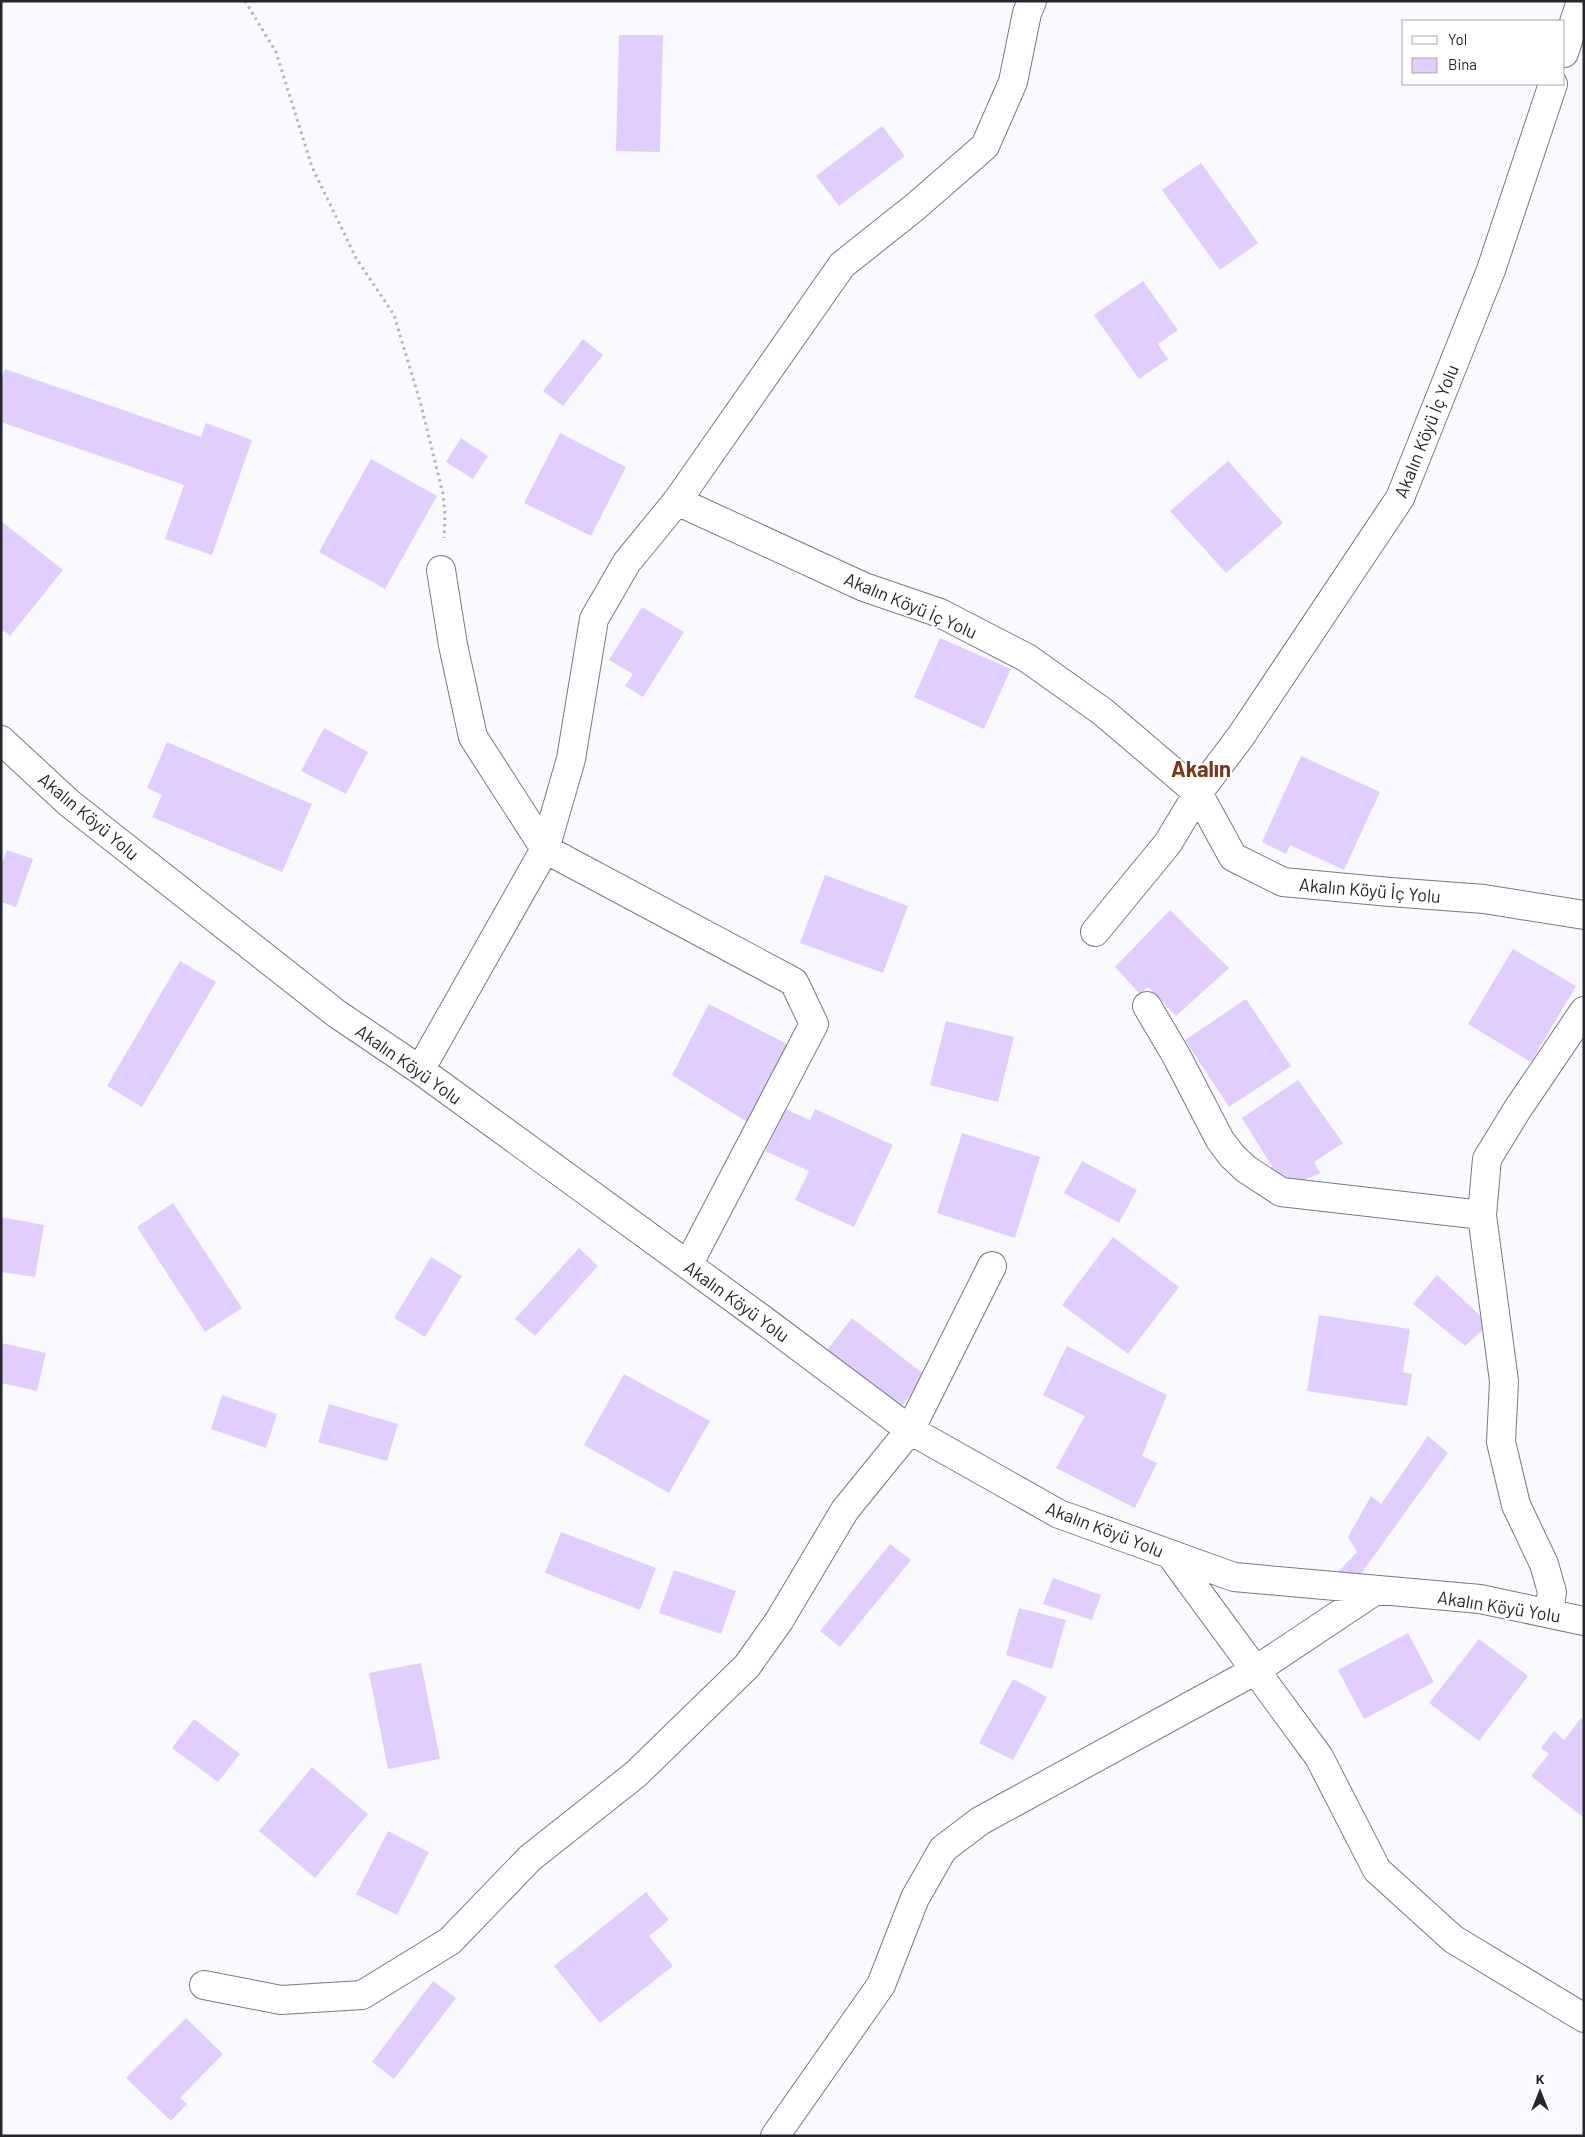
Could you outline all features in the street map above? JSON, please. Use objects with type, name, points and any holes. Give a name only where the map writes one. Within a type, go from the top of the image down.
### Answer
[{"type":"street","points":[[420,1070],[546,848],[571,759],[594,619],[627,562],[677,501],[842,264],[915,207],[985,146],[1013,82],[1027,13],[1032,1]]},
{"type":"street","points":[[1565,50],[1581,1]]},
{"type":"street","name":"Akalın Köyü İç Yolu","points":[[1095,932],[1168,843],[1198,793],[1241,736],[1400,498],[1491,270],[1553,85]]},
{"type":"street","name":"Akalın Köyü İç Yolu","points":[[677,501],[864,587],[940,613],[1027,658],[1103,712],[1198,793],[1233,857],[1283,882],[1484,899],[1584,914]]},
{"type":"street","points":[[441,570],[453,645],[473,737],[546,848],[794,982],[814,1024],[688,1265]]},
{"type":"street","name":"Akalın Köyü Yolu","points":[[1,740],[69,803],[337,1014],[420,1070],[688,1265],[910,1430],[1059,1514],[1234,1577],[1480,1599],[1584,1621]]},
{"type":"street","points":[[1147,1006],[1177,1057],[1220,1140],[1232,1156],[1263,1182],[1281,1192],[1482,1215]]},
{"type":"street","points":[[1549,1613],[1552,1592],[1546,1573],[1516,1505],[1501,1442],[1504,1381],[1482,1215],[1487,1159],[1517,1110],[1584,1011]]},
{"type":"street","points":[[204,1984],[281,2000],[362,1995],[450,1940],[530,1858],[636,1774],[747,1666],[779,1621],[845,1510],[910,1430],[992,1266]]},
{"type":"street","points":[[1170,1554],[1319,1757],[1377,1870],[1453,1939],[1584,2018]]},
{"type":"street","points":[[775,2136],[881,1984],[915,1898],[943,1849],[980,1821],[1256,1670],[1376,1590]]},
{"type":"path","points":[[245,1],[276,52],[312,167],[356,258],[394,315],[421,405],[444,494],[446,514],[441,570]]},
{"type":"building","points":[[619,35],[663,35],[660,152],[616,151]]},
{"type":"building","points":[[882,126],[905,156],[839,206],[816,176]]},
{"type":"building","points":[[1201,163],[1258,243],[1220,270],[1162,190]]},
{"type":"building","points":[[1143,281],[1178,330],[1158,344],[1168,359],[1139,379],[1094,315]]},
{"type":"building","points":[[583,339],[603,355],[563,406],[543,391]]},
{"type":"building","points":[[5,369],[201,437],[206,423],[252,440],[212,555],[165,539],[184,485],[1,422],[1,380]]},
{"type":"building","points":[[560,433],[626,467],[591,536],[524,503]]},
{"type":"building","points":[[461,438],[488,456],[473,479],[446,462]]},
{"type":"building","points":[[371,459],[437,496],[385,589],[319,552]]},
{"type":"building","points":[[1228,461],[1283,523],[1226,573],[1170,511]]},
{"type":"building","points":[[1,521],[63,570],[10,636],[1,629]]},
{"type":"building","points":[[642,607],[684,632],[643,697],[625,686],[633,674],[609,660]]},
{"type":"building","points":[[940,638],[1011,669],[984,729],[914,697]]},
{"type":"building","points":[[324,728],[368,752],[346,794],[301,771]]},
{"type":"building","points":[[167,742],[312,804],[282,872],[152,817],[162,795],[147,788]]},
{"type":"building","points":[[1301,756],[1380,792],[1344,870],[1290,845],[1286,854],[1262,842]]},
{"type":"building","points":[[7,850],[33,859],[16,907],[1,902],[1,866]]},
{"type":"building","points":[[825,875],[908,906],[883,973],[800,943]]},
{"type":"building","points":[[1170,910],[1229,968],[1176,1016],[1148,987],[1140,994],[1115,967]]},
{"type":"building","points":[[1513,949],[1576,986],[1531,1062],[1468,1024]]},
{"type":"building","points":[[180,961],[216,982],[142,1107],[107,1086]]},
{"type":"building","points":[[1246,999],[1291,1066],[1229,1107],[1185,1040]]},
{"type":"building","points":[[709,1004],[791,1046],[747,1122],[672,1075]]},
{"type":"building","points":[[946,1021],[1014,1037],[998,1102],[930,1085]]},
{"type":"building","points":[[1298,1080],[1343,1143],[1314,1162],[1320,1173],[1286,1189],[1242,1118]]},
{"type":"building","points":[[785,1109],[810,1120],[815,1109],[893,1145],[854,1227],[795,1200],[809,1171],[765,1151]]},
{"type":"building","points":[[962,1133],[1040,1157],[1015,1238],[937,1213]]},
{"type":"building","points":[[1082,1161],[1137,1190],[1119,1223],[1064,1193]]},
{"type":"building","points":[[173,1203],[242,1308],[205,1332],[137,1227]]},
{"type":"building","points":[[1,1217],[44,1225],[35,1277],[1,1272]]},
{"type":"building","points":[[1113,1237],[1179,1287],[1128,1354],[1062,1305]]},
{"type":"building","points":[[579,1248],[598,1266],[535,1336],[515,1319]]},
{"type":"building","points":[[431,1257],[462,1276],[425,1337],[394,1318]]},
{"type":"building","points":[[1437,1275],[1489,1324],[1465,1346],[1413,1304]]},
{"type":"building","points":[[1319,1315],[1410,1329],[1403,1372],[1412,1374],[1407,1406],[1307,1391]]},
{"type":"building","points":[[852,1318],[926,1376],[900,1408],[827,1350]]},
{"type":"building","points":[[1,1343],[46,1353],[37,1391],[1,1383]]},
{"type":"building","points":[[1067,1346],[1167,1395],[1142,1456],[1157,1463],[1135,1508],[1056,1468],[1085,1416],[1043,1395]]},
{"type":"building","points":[[624,1374],[710,1421],[669,1493],[584,1445]]},
{"type":"building","points":[[222,1395],[277,1414],[266,1448],[211,1429]]},
{"type":"building","points":[[329,1404],[398,1424],[387,1461],[318,1442]]},
{"type":"building","points":[[1428,1436],[1448,1453],[1358,1578],[1334,1576],[1357,1552],[1348,1537],[1371,1496],[1381,1504]]},
{"type":"building","points":[[561,1532],[656,1568],[640,1610],[545,1573]]},
{"type":"building","points":[[890,1544],[911,1560],[840,1647],[820,1631]]},
{"type":"building","points":[[674,1570],[736,1591],[721,1634],[659,1613]]},
{"type":"building","points":[[1053,1578],[1101,1595],[1092,1620],[1043,1604]]},
{"type":"building","points":[[1019,1608],[1066,1620],[1052,1669],[1006,1655]]},
{"type":"building","points":[[1408,1633],[1434,1682],[1364,1719],[1338,1670]]},
{"type":"building","points":[[1479,1639],[1528,1676],[1479,1741],[1429,1703]]},
{"type":"building","points":[[421,1663],[440,1759],[388,1769],[369,1673]]},
{"type":"building","points":[[1013,1679],[1047,1697],[1013,1760],[979,1743]]},
{"type":"building","points":[[1581,1718],[1584,1720],[1584,1818],[1531,1776],[1549,1754],[1541,1748],[1554,1731],[1564,1740]]},
{"type":"building","points":[[194,1719],[240,1754],[218,1782],[172,1748]]},
{"type":"building","points":[[312,1767],[368,1814],[315,1878],[259,1831]]},
{"type":"building","points":[[388,1831],[429,1852],[397,1915],[356,1894]]},
{"type":"building","points":[[646,1892],[669,1920],[649,1936],[673,1966],[600,2023],[554,1966]]},
{"type":"building","points":[[433,1981],[456,1998],[394,2079],[372,2062]]},
{"type":"building","points":[[186,2018],[223,2054],[180,2098],[187,2104],[171,2121],[126,2078]]},
{"type":"district","name":"Akalın","points":[[1201,768]]}]
